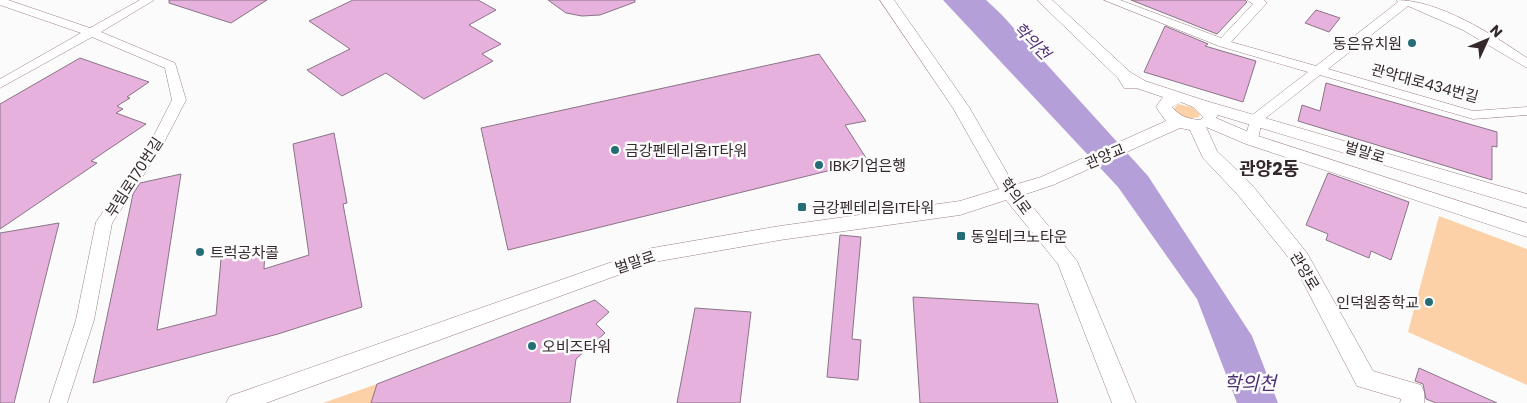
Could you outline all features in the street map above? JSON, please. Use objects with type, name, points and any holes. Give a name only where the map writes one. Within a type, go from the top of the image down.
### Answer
[{"type":"street","points":[[0,84],[148,0]]},
{"type":"street","name":"학의로","points":[[887,0],[962,107],[1009,191],[1067,261],[1124,403]]},
{"type":"street","points":[[1044,0],[1124,75],[1142,86],[1192,100],[1190,117]]},
{"type":"street","points":[[1110,0],[1223,43],[1316,71]]},
{"type":"street","points":[[1223,43],[1261,3],[1253,0]]},
{"type":"street","points":[[1252,140],[1256,119],[1405,0],[1441,13],[1493,39],[1527,64]]},
{"type":"street","name":"부림로170번길","points":[[0,1],[91,32],[171,66],[179,100],[154,150],[104,222],[85,320],[58,403]]},
{"type":"street","name":"관악대로434번길","points":[[1316,71],[1474,115],[1527,111]]},
{"type":"street","points":[[1124,75],[1134,90],[1190,117]]},
{"type":"street","points":[[1180,98],[1166,102],[1164,107],[1190,117]]},
{"type":"street","name":"벌말로","points":[[1190,117],[1256,119],[1527,201]]},
{"type":"street","name":"벌말로","points":[[1190,117],[1252,140],[1527,230]]},
{"type":"street","name":"관양교","points":[[1047,181],[1190,117]]},
{"type":"street","name":"관양로","points":[[1190,117],[1209,154],[1245,190],[1300,258],[1366,379],[1413,392],[1412,403]]},
{"type":"street","name":"벌말로","points":[[238,403],[652,255],[780,233],[960,208],[1009,191],[1047,181]]},
{"type":"shaded area","points":[[1178,104],[1196,108],[1200,114],[1199,117],[1187,119],[1175,112],[1174,109]]},
{"type":"shaded area","points":[[1439,216],[1527,249],[1527,385],[1408,332]]},
{"type":"shaded area","points":[[377,384],[371,403],[323,403]]},
{"type":"water","name":"학의천","points":[[943,0],[986,0],[1001,14],[1148,176],[1252,336],[1278,403],[1237,403],[1197,299],[1118,187]]},
{"type":"building","points":[[169,0],[267,0],[231,23],[169,3]]},
{"type":"building","points":[[353,0],[478,0],[496,10],[469,25],[501,44],[482,54],[493,61],[424,99],[386,73],[342,96],[307,70],[350,49],[309,21]]},
{"type":"building","points":[[548,0],[635,0],[635,2],[600,15],[582,16],[566,13]]},
{"type":"building","points":[[1131,0],[1245,0],[1247,2],[1217,34]]},
{"type":"building","points":[[1316,10],[1340,18],[1329,32],[1305,23]]},
{"type":"building","points":[[1165,26],[1208,44],[1205,46],[1256,61],[1243,102],[1144,72]]},
{"type":"building","name":"금강펜테리움IT타워","points":[[819,54],[866,121],[845,125],[868,161],[508,250],[481,128]]},
{"type":"building","points":[[80,58],[149,82],[117,106],[123,109],[116,113],[146,124],[91,161],[97,163],[0,229],[0,104]]},
{"type":"building","points":[[1326,83],[1497,132],[1497,147],[1492,146],[1492,180],[1298,121],[1302,105],[1320,111]]},
{"type":"building","points":[[334,133],[347,203],[343,204],[362,307],[278,334],[93,383],[133,194],[140,183],[181,174],[157,330],[216,315],[221,259],[265,249],[264,269],[309,255],[293,144]]},
{"type":"building","points":[[1328,173],[1409,202],[1391,260],[1371,251],[1369,258],[1326,240],[1328,234],[1306,225]]},
{"type":"building","points":[[59,223],[14,403],[0,403],[0,233]]},
{"type":"building","points":[[840,235],[861,237],[852,339],[861,340],[858,380],[827,377]]},
{"type":"building","points":[[913,297],[1038,304],[1058,403],[920,403]]},
{"type":"building","name":"오비즈타워","points":[[595,300],[609,312],[596,324],[605,333],[576,359],[570,403],[371,403],[377,384]]},
{"type":"building","points":[[695,308],[751,312],[740,403],[677,403]]},
{"type":"building","points":[[1419,368],[1497,403],[1436,403],[1426,399],[1423,384],[1415,381]]},
{"type":"place","name":"동은유치원","points":[[1412,43]]},
{"type":"place","name":"금강펜테리움IT타워","points":[[615,150]]},
{"type":"place","name":"IBK기업은행","points":[[819,165]]},
{"type":"place","name":"금강펜테리음IT타워","points":[[802,207]]},
{"type":"place","name":"동일테크노타운","points":[[961,236]]},
{"type":"place","name":"트럭공차콜","points":[[200,252]]},
{"type":"place","name":"인덕원중학교","points":[[1429,302]]},
{"type":"place","name":"오비즈타워","points":[[532,346]]},
{"type":"district","name":"관양2동","points":[[1269,168]]}]
